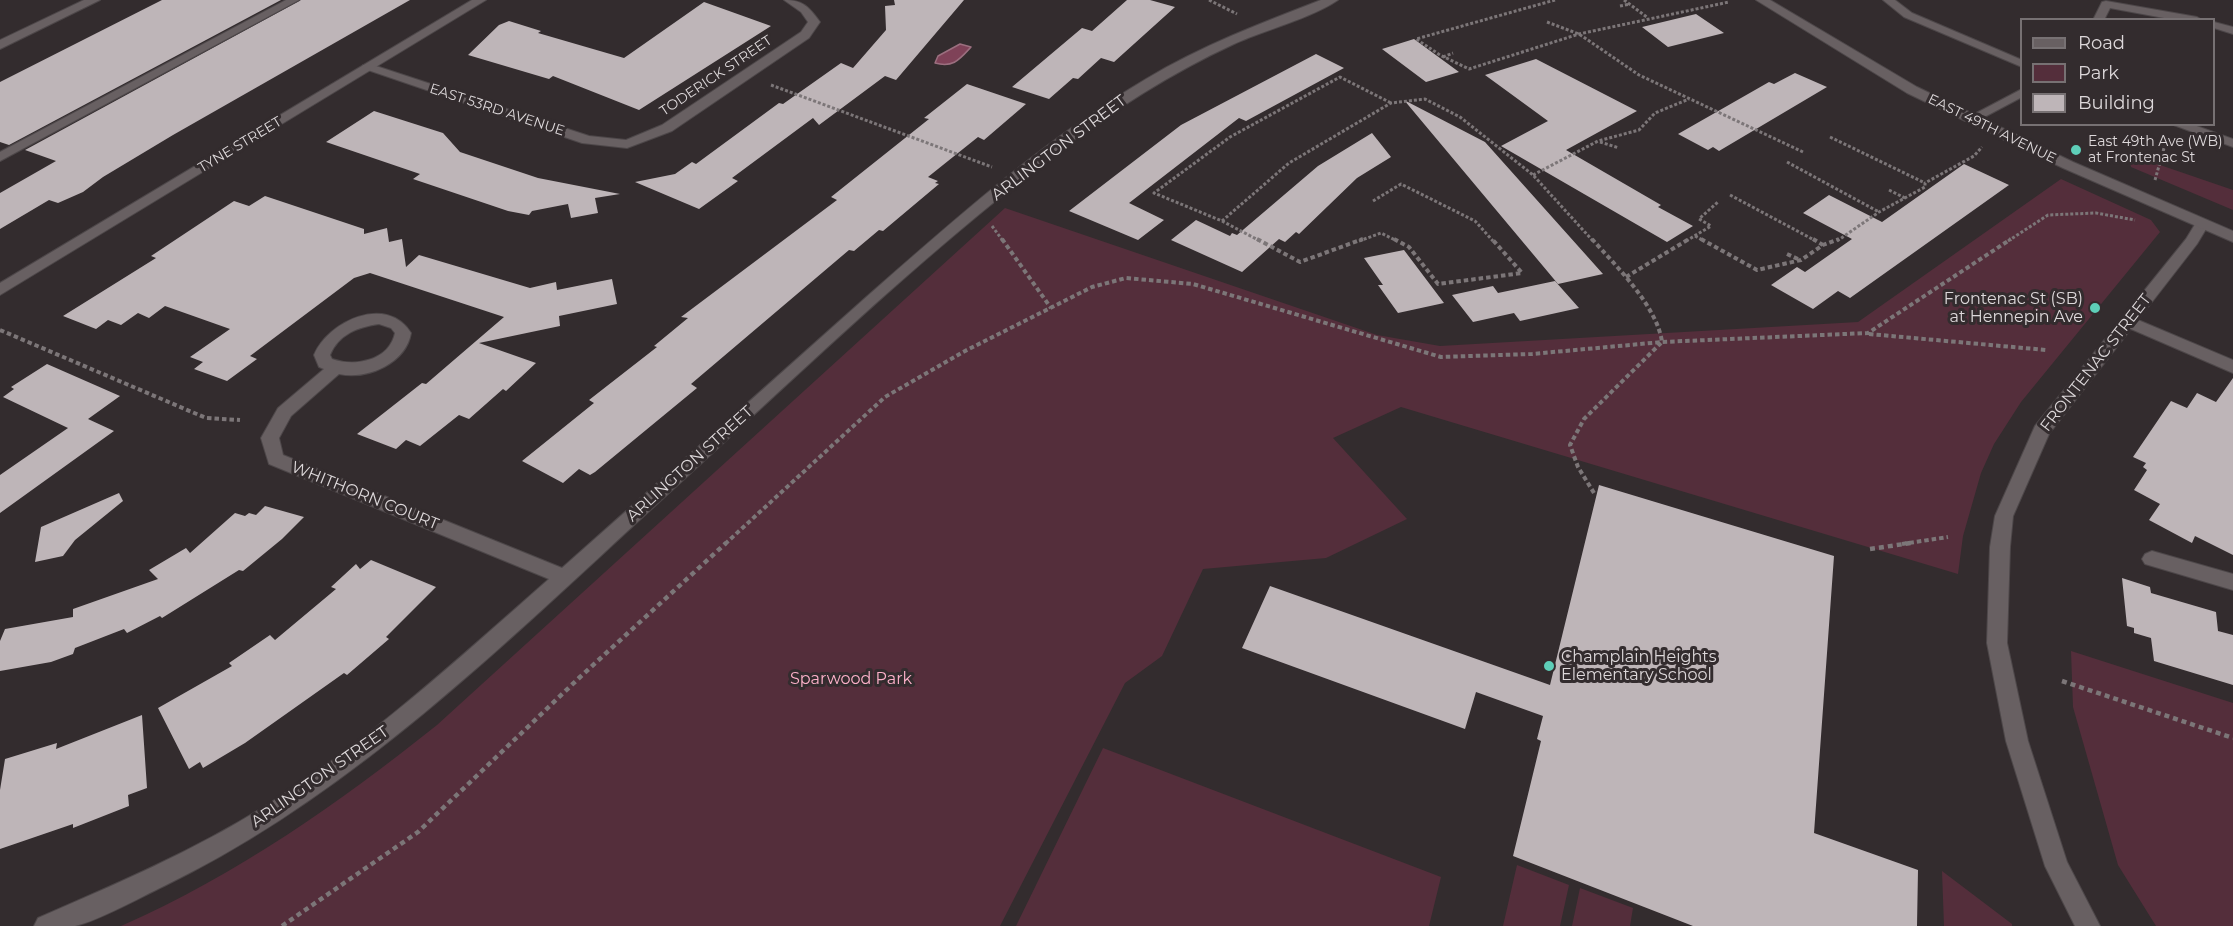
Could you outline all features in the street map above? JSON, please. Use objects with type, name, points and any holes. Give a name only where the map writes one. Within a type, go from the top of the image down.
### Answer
[{"type":"street","points":[[0,45],[94,0]]},
{"type":"street","name":"TYNE STREET","points":[[0,290],[480,0]]},
{"type":"street","name":"TODERICK STREET","points":[[627,144],[667,128],[805,35],[814,22],[805,9],[790,0]]},
{"type":"street","name":"ARLINGTON STREET","points":[[46,926],[165,875],[239,834],[299,796],[380,736],[565,577],[959,223],[1068,138],[1132,93],[1185,64],[1236,39],[1332,0]]},
{"type":"street","name":"EAST 49TH AVENUE","points":[[1762,0],[1912,90],[1971,119],[2233,237]]},
{"type":"street","name":"EAST 53RD AVENUE","points":[[368,68],[587,140],[627,144]]},
{"type":"street","name":"FRONTENAC STREET","points":[[2088,926],[2056,866],[2017,741],[1997,643],[2000,547],[2004,516],[2041,431],[2192,241],[2202,224]]},
{"type":"street","points":[[379,319],[399,325],[405,331],[405,339],[400,349],[377,365],[354,370],[334,369],[325,363],[322,355],[325,346],[341,330],[366,320],[379,319]]},
{"type":"street","points":[[2129,322],[2233,367]]},
{"type":"street","name":"WHITHORN COURT","points":[[334,369],[284,412],[270,438],[275,459],[565,577]]},
{"type":"street","points":[[2151,559],[2233,582]]},
{"type":"lane","points":[[0,158],[294,0]]},
{"type":"lane","points":[[1888,0],[1908,15],[2020,63]]},
{"type":"lane","points":[[2099,18],[2106,4],[2186,18]]},
{"type":"lane","points":[[2215,25],[2233,31]]},
{"type":"lane","points":[[1971,119],[2020,93]]},
{"type":"lane","points":[[2173,129],[2233,143]]},
{"type":"path","points":[[1209,0],[1246,19]]},
{"type":"path","points":[[1555,0],[1416,39],[1443,57],[1469,69],[1579,34],[1729,2]]},
{"type":"path","points":[[1624,0],[1649,18]]},
{"type":"path","points":[[1620,6],[1630,4]]},
{"type":"path","points":[[1547,22],[1579,34],[1640,75],[1803,152]]},
{"type":"path","points":[[1443,57],[1453,53]]},
{"type":"path","points":[[744,75],[992,168]]},
{"type":"path","points":[[1373,201],[1401,184],[1475,221],[1522,273],[1492,279],[1467,278],[1437,284],[1409,247],[1381,232],[1299,262],[1222,222],[1154,193],[1230,137],[1340,77],[1391,103]]},
{"type":"path","points":[[1360,93],[1368,90]]},
{"type":"path","points":[[1222,222],[1289,163],[1391,103],[1425,99],[1460,117],[1533,175],[1626,277],[1660,327],[1662,342]]},
{"type":"path","points":[[1533,175],[1599,141],[1639,130],[1655,113],[1690,99]]},
{"type":"path","points":[[2154,184],[2173,129]]},
{"type":"path","points":[[1830,137],[1925,183]]},
{"type":"path","points":[[1599,141],[1619,148]]},
{"type":"path","points":[[1695,236],[1757,270],[1801,260],[1925,187],[1925,183],[1974,156],[1982,147]]},
{"type":"path","points":[[1787,162],[1879,212]]},
{"type":"path","points":[[1889,190],[1905,198]]},
{"type":"path","points":[[1730,195],[1823,245]]},
{"type":"path","points":[[1626,277],[1711,226],[1699,219],[1719,201]]},
{"type":"path","points":[[1868,333],[2048,215],[2096,213],[2138,221]]},
{"type":"path","points":[[991,226],[1051,308]]},
{"type":"path","points":[[1787,254],[1801,260]]},
{"type":"path","points":[[282,926],[418,832],[579,678],[885,397],[963,352],[1092,287],[1126,279],[1159,279],[1192,284],[1441,357],[1532,354],[1662,342],[1868,333],[2046,350]]},
{"type":"path","points":[[0,330],[206,418],[240,420]]},
{"type":"path","points":[[1594,493],[1578,467],[1570,445],[1584,419],[1662,342]]},
{"type":"path","points":[[1870,549],[1948,537]]},
{"type":"path","points":[[2062,681],[2233,738]]},
{"type":"green space","points":[[2128,154],[2233,190],[2233,210],[2131,167]]},
{"type":"green space","name":"Sparwood Park","points":[[2061,179],[2151,220],[2160,232],[2021,402],[1994,444],[1981,473],[1963,536],[1958,574],[1401,407],[1333,438],[1407,519],[1326,558],[1203,569],[1162,656],[1125,683],[1000,926],[121,926],[206,884],[286,836],[363,782],[437,725],[1005,208],[1377,335],[1440,346],[1858,322]]},
{"type":"green space","points":[[2071,651],[2233,703],[2233,926],[2156,926],[2118,865],[2073,707]]},
{"type":"green space","points":[[1103,748],[1441,877],[1429,926],[1016,926]]},
{"type":"green space","points":[[1517,865],[1569,885],[1560,926],[1503,926]]},
{"type":"green space","points":[[1942,871],[2012,924],[2012,926],[1944,926]]},
{"type":"green space","points":[[1580,888],[1633,908],[1630,926],[1572,926]]},
{"type":"shaded area","points":[[960,44],[971,47],[951,64],[935,63],[938,56]]},
{"type":"building","points":[[162,0],[281,0],[9,145],[0,142],[0,82]]},
{"type":"building","points":[[301,0],[410,0],[173,135],[103,177],[83,192],[58,203],[49,200],[0,229],[0,193],[56,161],[25,150]]},
{"type":"building","points":[[894,0],[964,0],[896,80],[885,76],[819,125],[813,118],[732,178],[738,181],[699,209],[635,182],[675,174],[692,162],[696,164],[779,103],[783,104],[841,63],[853,68],[886,30],[885,6],[895,5]]},
{"type":"building","points":[[1127,0],[1150,0],[1175,7],[1114,62],[1101,58],[1078,79],[1073,78],[1049,99],[1012,87],[1082,28],[1092,31]]},
{"type":"building","points":[[704,2],[771,26],[639,110],[553,76],[549,79],[468,55],[499,25],[509,21],[541,31],[538,33],[624,58]]},
{"type":"building","points":[[1696,14],[1724,33],[1668,47],[1642,27]]},
{"type":"building","points":[[1414,39],[1459,72],[1426,82],[1382,49]]},
{"type":"building","points":[[1316,54],[1344,68],[1246,121],[1239,118],[1129,203],[1164,220],[1138,240],[1069,211],[1181,125]]},
{"type":"building","points":[[1536,59],[1637,111],[1566,150],[1693,226],[1667,242],[1501,146],[1548,121],[1485,75]]},
{"type":"building","points":[[1795,73],[1827,87],[1719,151],[1713,147],[1708,150],[1678,134],[1769,82],[1774,84]]},
{"type":"building","points":[[967,84],[1026,104],[984,140],[978,137],[928,177],[938,181],[935,183],[939,184],[883,231],[879,230],[854,251],[849,250],[691,384],[697,388],[595,472],[590,475],[579,469],[563,483],[522,461],[594,403],[589,400],[657,347],[654,346],[688,318],[681,317],[837,200],[831,197],[929,119],[924,118]]},
{"type":"building","points":[[1404,100],[1485,142],[1603,274],[1558,284]]},
{"type":"building","points":[[374,111],[443,133],[460,152],[538,178],[620,194],[595,198],[598,213],[571,218],[568,204],[532,211],[529,215],[508,211],[413,179],[420,174],[326,142]]},
{"type":"building","points":[[1372,133],[1391,157],[1357,178],[1299,234],[1296,232],[1285,242],[1279,239],[1242,272],[1171,240],[1196,220],[1230,236],[1232,233],[1237,235],[1318,166]]},
{"type":"building","points":[[1964,164],[2009,185],[1850,298],[1838,291],[1813,309],[1771,285],[1797,267],[1805,272],[1852,239],[1803,213],[1829,195],[1882,222]]},
{"type":"building","points":[[265,196],[364,229],[364,234],[387,228],[389,242],[402,239],[406,267],[419,255],[530,288],[556,282],[557,290],[612,279],[617,304],[559,316],[560,326],[479,343],[536,363],[506,391],[503,389],[469,419],[459,415],[420,446],[406,440],[396,449],[357,434],[422,383],[426,384],[504,317],[370,273],[354,278],[250,356],[257,359],[227,381],[194,369],[203,362],[190,357],[230,329],[165,306],[149,318],[138,313],[121,325],[108,320],[96,329],[63,316],[156,258],[151,256],[234,201],[249,206]]},
{"type":"building","points":[[1404,250],[1444,303],[1398,313],[1378,285],[1383,285],[1364,258]]},
{"type":"building","points":[[1555,281],[1579,308],[1520,321],[1514,313],[1473,322],[1452,295],[1493,286],[1498,293]]},
{"type":"building","points":[[47,364],[120,396],[88,419],[114,431],[0,513],[0,475],[68,428],[3,397],[14,389],[11,387]]},
{"type":"building","points":[[2233,378],[2233,555],[2195,536],[2192,543],[2149,520],[2160,504],[2134,490],[2147,470],[2143,467],[2146,463],[2133,457],[2171,401],[2187,408],[2197,393],[2216,402]]},
{"type":"building","points":[[1599,485],[1834,556],[1814,833],[1918,870],[1917,926],[1693,926],[1513,856],[1541,741],[1537,739],[1543,716],[1476,692],[1465,729],[1242,648],[1270,586],[1550,685]]},
{"type":"building","points":[[119,493],[123,501],[75,540],[63,556],[35,562],[41,527]]},
{"type":"building","points":[[265,506],[304,517],[282,539],[243,571],[239,570],[162,618],[160,616],[127,633],[124,629],[75,648],[73,654],[51,662],[0,671],[0,641],[5,629],[73,617],[73,609],[158,579],[149,570],[186,548],[190,553],[235,513],[245,516],[249,513],[256,515]]},
{"type":"building","points":[[371,560],[436,587],[386,637],[389,639],[347,675],[344,673],[245,743],[203,768],[200,762],[189,769],[158,708],[232,666],[229,663],[270,635],[275,640],[336,589],[331,587],[356,564],[360,569]]},
{"type":"building","points":[[2122,578],[2150,587],[2151,593],[2216,612],[2218,631],[2233,635],[2233,685],[2154,661],[2151,638],[2134,633],[2134,628],[2127,626]]},
{"type":"building","points":[[142,715],[147,788],[128,795],[129,806],[73,828],[73,824],[0,849],[0,790],[5,759],[57,743],[56,749]]},
{"type":"place","name":"East 49th Ave (WB) at Frontenac St","points":[[2076,150]]},
{"type":"place","name":"Frontenac St (SB) at Hennepin Ave","points":[[2095,308]]},
{"type":"place","name":"Champlain Heights Elementary School","points":[[1549,666]]}]
